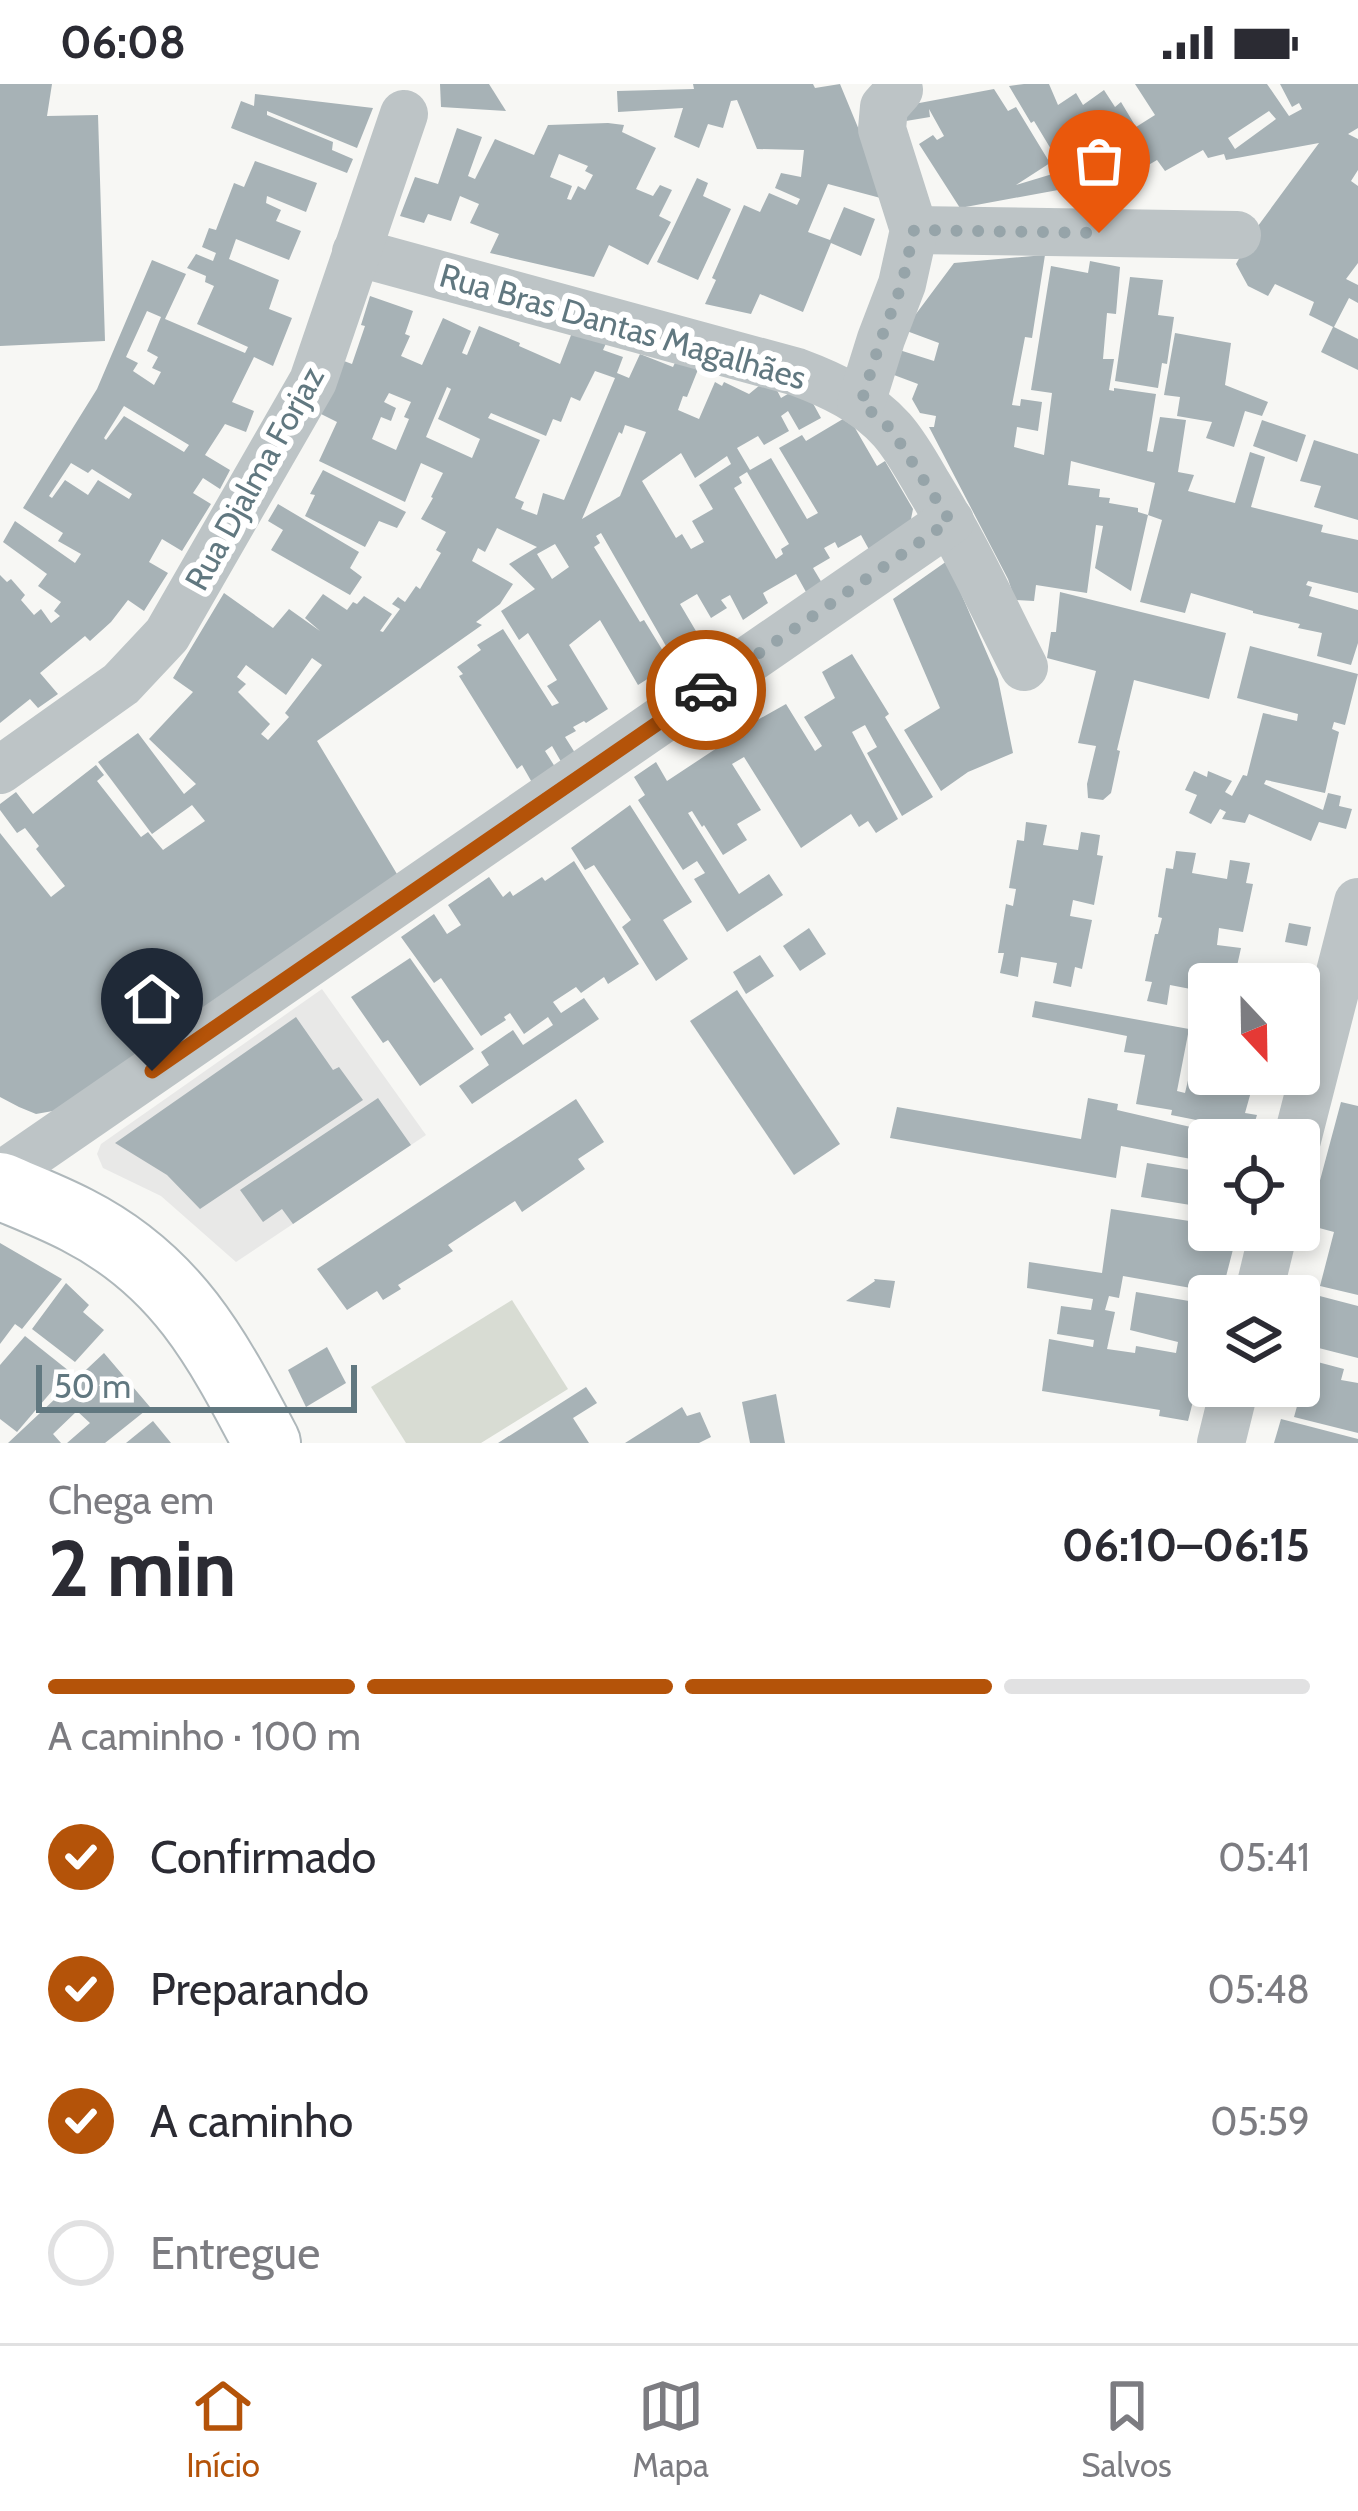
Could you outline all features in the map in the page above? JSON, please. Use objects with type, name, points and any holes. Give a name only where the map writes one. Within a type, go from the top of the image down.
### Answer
[{"type":"main road","points":[[0,1186],[80,1221],[143,1263],[190,1311],[221,1355],[268,1443]]},
{"type":"street","points":[[861,403],[902,284],[914,230],[882,128],[884,107],[905,86]]},
{"type":"street","name":"Rua Djalma Forjaz","points":[[0,770],[121,684],[167,635],[313,381],[404,114]]},
{"type":"street","points":[[914,230],[1237,235]]},
{"type":"street","name":"Rua Bras Dantas Magalhães","points":[[356,252],[831,384],[891,429],[950,521],[1024,667]]},
{"type":"street","points":[[0,1176],[950,521]]},
{"type":"street","points":[[1304,1119],[1347,987],[1358,902]]},
{"type":"street","points":[[1221,1443],[1230,1407]]},
{"type":"shaded area","points":[[322,989],[426,1135],[236,1262],[161,1196],[103,1168],[97,1154],[101,1144]]},
{"type":"shaded area","points":[[512,1300],[568,1389],[481,1443],[406,1443],[371,1387]]},
{"type":"building","points":[[0,84],[52,84],[47,116],[98,115],[105,341],[0,346]]},
{"type":"building","points":[[440,84],[489,84],[506,111],[441,107]]},
{"type":"building","points":[[693,84],[813,84],[815,88],[840,84],[888,200],[828,184],[808,232],[830,240],[844,207],[875,219],[861,256],[831,243],[803,312],[760,294],[751,314],[705,304],[744,205],[760,212],[769,193],[797,205],[800,199],[775,188],[781,173],[801,177],[804,150],[757,149],[737,100],[731,101],[723,128],[708,124],[699,148],[674,137],[683,108],[618,112],[617,91],[694,89]]},
{"type":"building","points":[[1049,84],[1058,105],[1076,93],[1083,105],[1104,90],[1115,107],[1121,102],[1136,127],[1155,115],[1135,84],[1267,84],[1289,116],[1302,109],[1299,103],[1292,107],[1280,84],[1358,84],[1358,128],[1348,134],[1358,139],[1358,170],[1351,181],[1358,186],[1358,263],[1346,279],[1358,285],[1358,303],[1349,298],[1334,327],[1358,339],[1358,370],[1321,352],[1333,327],[1309,315],[1314,302],[1275,284],[1268,296],[1248,286],[1236,264],[1319,143],[1226,160],[1224,154],[1208,158],[1203,150],[1165,171],[1157,160],[1145,167],[1137,155],[1121,166],[1129,178],[1105,182],[1099,164],[1073,180],[1009,86]],"holes":[[[1269,111],[1276,119],[1235,149],[1228,138]]]},
{"type":"building","points":[[994,89],[1008,111],[1016,107],[1050,163],[1016,185],[1059,172],[1069,188],[960,208],[919,144],[933,135],[937,140],[944,136],[929,109],[930,117],[906,121],[898,107]]},
{"type":"building","points":[[255,94],[373,108],[357,148],[267,111],[267,115],[333,142],[332,150],[353,159],[347,173],[231,128],[241,101],[254,106]]},
{"type":"building","points":[[548,125],[624,125],[622,132],[656,148],[636,189],[653,196],[660,185],[672,190],[659,216],[671,222],[648,265],[609,245],[594,277],[490,253],[499,234],[470,223],[479,204],[460,196],[451,221],[428,214],[424,223],[400,216],[415,177],[438,184],[457,128],[482,137],[468,176],[475,179],[495,139],[534,155]],"holes":[[[559,154],[588,166],[585,171],[593,175],[585,190],[578,186],[571,200],[567,199],[572,186],[550,177]]]},
{"type":"building","points":[[255,161],[317,183],[306,212],[267,196],[266,203],[281,210],[276,221],[301,231],[289,260],[236,239],[229,259],[279,280],[269,309],[292,318],[273,366],[254,357],[232,402],[254,411],[246,432],[225,424],[205,455],[230,470],[220,489],[203,478],[193,493],[211,504],[182,551],[162,539],[149,562],[168,573],[144,611],[128,600],[90,641],[85,636],[40,673],[58,694],[38,708],[30,699],[0,723],[0,575],[7,582],[11,579],[25,595],[21,600],[34,615],[41,609],[51,623],[60,616],[54,611],[61,602],[38,586],[47,574],[3,542],[15,521],[75,563],[81,554],[58,541],[63,533],[23,508],[97,389],[152,260],[186,274],[165,319],[245,353],[248,347],[197,324],[214,286],[205,282],[206,276],[187,268],[196,254],[213,261],[216,253],[202,247],[209,228],[216,230],[234,183],[244,187]],"holes":[[[147,311],[161,317],[147,351],[158,357],[152,368],[161,372],[154,385],[133,371],[138,363],[126,357]],[[124,406],[189,445],[184,452],[124,416],[104,438]],[[71,463],[88,473],[92,469],[132,494],[129,499],[98,480],[88,495],[65,480],[49,496]]]},
{"type":"building","points":[[697,178],[708,183],[703,196],[731,209],[698,280],[657,262]]},
{"type":"building","points":[[1045,255],[1032,338],[1025,337],[1012,405],[1020,406],[1021,399],[1042,402],[1038,431],[1017,427],[1014,447],[1044,455],[1052,393],[1031,390],[1051,266],[1088,273],[1090,261],[1120,267],[1116,314],[1107,313],[1103,359],[1114,359],[1109,390],[1156,394],[1147,451],[1153,452],[1160,417],[1186,420],[1178,472],[1194,475],[1188,491],[1235,503],[1250,452],[1265,457],[1251,507],[1323,525],[1321,532],[1358,540],[1358,593],[1308,581],[1306,585],[1312,587],[1309,596],[1358,610],[1358,643],[1351,665],[1317,656],[1322,633],[1298,628],[1300,624],[1191,593],[1185,613],[1140,602],[1162,520],[1148,515],[1131,591],[1095,568],[1103,526],[1096,525],[1087,593],[1036,585],[1034,601],[1015,600],[929,427],[934,427],[936,416],[920,413],[912,399],[918,384],[886,372],[893,348],[934,361],[939,343],[904,330],[954,263]],"holes":[[[1071,461],[1155,483],[1148,515],[1138,508],[1109,503],[1110,498],[1099,497],[1100,489],[1068,485]]]},
{"type":"building","points":[[1130,277],[1163,280],[1158,315],[1174,317],[1158,388],[1115,381]]},
{"type":"building","points":[[370,296],[413,311],[401,356],[422,365],[443,318],[471,331],[462,353],[467,355],[479,326],[560,364],[573,330],[608,339],[603,350],[623,357],[617,373],[629,378],[640,354],[673,367],[678,356],[701,362],[678,410],[699,419],[715,382],[749,394],[770,377],[781,398],[803,385],[821,418],[799,430],[788,411],[781,416],[789,431],[764,445],[758,436],[737,448],[750,470],[771,458],[807,519],[818,513],[779,448],[802,435],[806,441],[848,416],[877,466],[885,461],[913,509],[909,529],[872,555],[861,535],[838,548],[835,542],[824,548],[830,558],[813,568],[822,583],[806,592],[796,574],[763,593],[768,603],[743,620],[730,595],[721,600],[727,608],[711,618],[697,594],[680,604],[706,648],[680,664],[601,533],[596,536],[600,543],[594,547],[671,664],[638,685],[600,620],[569,645],[608,709],[573,727],[576,731],[565,737],[577,756],[563,765],[552,746],[545,751],[557,770],[534,786],[522,765],[517,769],[457,667],[481,650],[477,645],[503,629],[552,706],[559,703],[547,686],[557,680],[528,633],[519,640],[501,611],[535,589],[509,564],[537,547],[497,528],[485,552],[478,548],[472,561],[513,584],[500,604],[476,622],[482,625],[317,741],[400,879],[64,1109],[36,1114],[19,1107],[0,1097],[0,833],[51,897],[65,886],[25,828],[17,833],[0,804],[16,792],[33,814],[96,765],[104,775],[97,781],[141,837],[148,832],[163,850],[205,821],[192,805],[152,834],[98,762],[138,733],[184,794],[196,784],[149,739],[193,692],[173,678],[224,593],[273,628],[289,609],[320,631],[305,618],[323,594],[347,610],[364,596],[392,614],[383,632],[400,609],[392,604],[398,597],[405,602],[416,586],[420,589],[441,553],[436,550],[446,532],[421,519],[443,473],[421,463],[405,502],[319,461],[337,422],[317,412],[344,361],[352,364],[365,326],[361,325]],"holes":[[[595,371],[615,378],[564,500],[543,493],[537,515],[521,509],[524,502],[515,498],[540,440],[488,418],[491,413],[546,436],[553,419],[561,422],[571,397],[580,401]],[[447,387],[451,389],[438,419],[480,439],[472,458],[426,437]],[[389,393],[411,402],[396,450],[372,439],[381,417],[391,421],[396,408],[384,402]],[[625,425],[646,432],[620,496],[582,519]],[[681,453],[695,478],[727,456],[731,464],[699,485],[713,509],[692,521],[704,542],[691,549],[682,534],[676,538],[642,481]],[[747,472],[789,544],[776,559],[734,488],[742,483],[739,477]],[[555,544],[569,567],[552,579],[537,554]],[[312,658],[322,665],[285,713],[289,717],[268,740],[261,734],[270,724],[238,692],[246,684],[237,677],[246,665],[286,695]]]},
{"type":"building","points":[[1175,333],[1231,343],[1225,385],[1268,402],[1262,416],[1245,411],[1234,447],[1206,438],[1212,422],[1177,416],[1180,397],[1164,395]]},
{"type":"building","points":[[1262,420],[1306,435],[1297,462],[1253,446]]},
{"type":"building","points":[[1314,440],[1358,454],[1358,520],[1314,507],[1321,486],[1300,481]]},
{"type":"building","points":[[323,470],[406,512],[397,528],[379,521],[365,547],[305,516]]},
{"type":"building","points":[[278,504],[359,552],[350,568],[362,577],[350,595],[271,550],[283,530],[268,521]]},
{"type":"building","points":[[947,561],[998,679],[1013,753],[968,772],[941,791],[904,730],[940,708],[893,599]]},
{"type":"building","points":[[1060,592],[1226,633],[1209,699],[1134,680],[1111,793],[1103,800],[1088,798],[1096,746],[1078,743],[1096,671],[1047,658],[1051,632],[1056,632]]},
{"type":"building","points":[[1250,646],[1358,674],[1345,725],[1334,722],[1332,729],[1339,732],[1325,793],[1266,780],[1264,784],[1323,810],[1328,793],[1341,796],[1339,806],[1352,809],[1346,829],[1319,822],[1311,841],[1249,814],[1245,823],[1222,819],[1226,812],[1220,809],[1211,824],[1189,813],[1197,795],[1185,790],[1194,771],[1232,781],[1225,792],[1232,796],[1243,775],[1247,776],[1263,713],[1297,721],[1298,714],[1237,698]]},
{"type":"building","points":[[852,654],[933,797],[902,816],[867,753],[877,747],[865,725],[852,732],[898,819],[876,833],[868,821],[859,827],[851,814],[801,848],[744,757],[732,764],[761,810],[737,824],[747,840],[723,855],[704,825],[692,811],[688,813],[739,894],[769,874],[783,895],[727,932],[694,879],[705,873],[697,861],[683,870],[638,800],[645,795],[634,777],[656,762],[667,781],[720,746],[712,733],[729,721],[736,732],[786,704],[815,751],[822,746],[804,717],[835,698],[822,672]]},
{"type":"building","points":[[630,805],[692,902],[663,920],[688,959],[656,981],[622,927],[631,920],[594,865],[585,870],[571,848]]},
{"type":"building","points":[[1026,822],[1047,825],[1043,845],[1078,850],[1081,832],[1100,835],[1097,855],[1103,856],[1094,905],[1073,900],[1070,916],[1092,920],[1082,969],[1075,967],[1071,987],[1053,983],[1057,963],[1021,957],[1018,977],[1000,973],[1004,953],[998,953],[1006,904],[1013,906],[1016,889],[1009,888],[1017,840],[1024,841]]},
{"type":"building","points":[[1176,851],[1196,853],[1192,873],[1227,879],[1230,860],[1250,863],[1246,883],[1253,884],[1243,932],[1219,928],[1217,945],[1241,948],[1238,963],[1188,963],[1188,988],[1170,985],[1167,1005],[1147,1001],[1152,982],[1145,981],[1162,918],[1158,917],[1166,868],[1173,869]]},
{"type":"building","points":[[574,861],[639,964],[608,984],[604,977],[581,993],[576,987],[553,1002],[561,1013],[584,998],[599,1019],[472,1104],[459,1086],[489,1065],[481,1052],[513,1030],[523,1045],[553,1025],[548,1017],[524,1034],[510,1013],[481,1036],[441,978],[434,983],[401,937],[434,914],[447,934],[461,925],[448,905],[489,877],[503,897],[510,891],[513,896]]},
{"type":"building","points":[[1289,923],[1311,927],[1307,946],[1285,942]]},
{"type":"building","points":[[809,928],[826,954],[800,971],[783,946]]},
{"type":"building","points":[[760,955],[774,976],[746,994],[733,972]]},
{"type":"building","points":[[410,958],[474,1049],[420,1086],[351,997]]},
{"type":"building","points":[[737,990],[840,1144],[794,1175],[690,1021]]},
{"type":"building","points":[[1035,1001],[1188,1029],[1177,1091],[1185,1093],[1188,1080],[1188,1095],[1250,1095],[1245,1113],[1257,1115],[1256,1119],[1191,1119],[1171,1115],[1172,1110],[1136,1104],[1145,1055],[1124,1052],[1127,1036],[1032,1017]]},
{"type":"building","points":[[296,1017],[333,1070],[339,1067],[363,1100],[200,1209],[167,1175],[115,1143]]},
{"type":"building","points":[[378,1098],[411,1145],[293,1224],[282,1209],[263,1222],[240,1190]]},
{"type":"building","points":[[1088,1098],[1118,1104],[1117,1110],[1188,1126],[1188,1158],[1121,1146],[1116,1178],[890,1138],[897,1107],[1081,1139]]},
{"type":"building","points":[[576,1099],[604,1142],[578,1159],[585,1169],[522,1212],[515,1201],[448,1245],[453,1251],[398,1285],[401,1289],[383,1300],[377,1291],[347,1310],[317,1269]]},
{"type":"building","points":[[1341,1102],[1358,1106],[1358,1295],[1320,1286],[1334,1232],[1320,1228],[1320,1180]]},
{"type":"building","points":[[1147,1163],[1188,1170],[1188,1205],[1141,1197]]},
{"type":"building","points":[[1111,1209],[1188,1221],[1188,1251],[1233,1251],[1226,1275],[1188,1275],[1188,1287],[1123,1276],[1119,1298],[1109,1296],[1105,1310],[1115,1312],[1107,1349],[1135,1353],[1136,1346],[1176,1353],[1178,1342],[1130,1330],[1136,1292],[1188,1301],[1188,1421],[1159,1416],[1160,1410],[1042,1391],[1049,1339],[1093,1347],[1094,1340],[1057,1334],[1061,1306],[1091,1310],[1093,1299],[1027,1288],[1029,1262],[1102,1273]]},
{"type":"building","points":[[0,1243],[62,1279],[22,1329],[15,1324],[0,1344]]},
{"type":"building","points":[[875,1281],[895,1281],[890,1308],[846,1301]]},
{"type":"building","points":[[66,1283],[89,1305],[83,1312],[104,1330],[75,1362],[32,1329]]},
{"type":"building","points":[[1320,1296],[1358,1306],[1358,1358],[1320,1348]]},
{"type":"building","points":[[25,1336],[69,1371],[17,1432],[0,1419],[0,1365]]},
{"type":"building","points":[[327,1347],[346,1383],[306,1407],[288,1370]]},
{"type":"building","points":[[104,1353],[150,1407],[105,1443],[67,1443],[90,1423],[77,1411],[53,1434],[61,1443],[8,1443]]},
{"type":"building","points":[[1320,1363],[1344,1369],[1341,1380],[1358,1383],[1358,1433],[1294,1417],[1297,1407],[1320,1407]]},
{"type":"building","points":[[586,1387],[597,1403],[573,1418],[589,1443],[498,1443]]},
{"type":"building","points":[[776,1394],[785,1443],[750,1443],[742,1402]]},
{"type":"building","points":[[682,1407],[687,1416],[700,1412],[711,1437],[699,1443],[625,1443]]},
{"type":"building","points":[[1281,1419],[1358,1439],[1358,1443],[1274,1443]]},
{"type":"building","points":[[153,1421],[171,1443],[126,1443]]},
{"type":"way so far","points":[[706,690],[950,521],[891,429],[861,403],[902,284],[914,230],[1099,233]]},
{"type":"route","points":[[152,1071],[706,690]]}]
